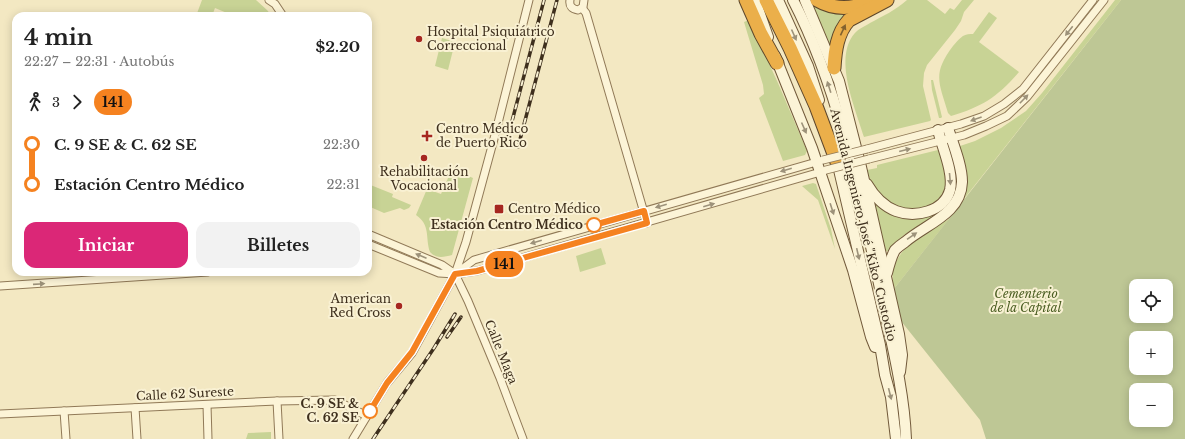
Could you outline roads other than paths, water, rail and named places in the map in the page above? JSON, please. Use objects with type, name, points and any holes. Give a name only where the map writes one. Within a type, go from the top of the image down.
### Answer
[{"type":"highway","points":[[746,0],[761,34],[777,63]]},
{"type":"highway","points":[[766,0],[806,84],[837,162]]},
{"type":"highway","points":[[818,0],[824,4],[842,8],[864,4],[871,0]]},
{"type":"highway","points":[[834,68],[837,44],[845,25],[849,20],[887,0]]},
{"type":"main road","points":[[755,0],[777,63],[805,131],[820,161],[853,270],[870,337],[885,375]]},
{"type":"main road","name":"Avenida Ingeniero José \"Kiko\" Custodio","points":[[778,0],[808,66],[837,162],[880,345],[885,375],[892,397],[896,439]]},
{"type":"main road","name":"Avenida Ingeniero José \"Kiko\" Custodio","points":[[793,0],[817,51],[839,118],[869,237],[899,378],[904,408],[906,439]]},
{"type":"main road","points":[[805,0],[834,68],[846,106],[899,334],[902,355],[899,378]]},
{"type":"main road","points":[[886,279],[889,262],[896,249],[909,238],[945,215],[955,204],[960,195],[962,180],[948,128]]},
{"type":"main road","points":[[861,167],[868,185],[874,194],[884,204],[896,211],[910,213],[930,211],[942,204],[950,191],[951,183],[948,165],[938,130]]},
{"type":"street","points":[[353,439],[387,383],[412,352],[455,274],[466,242],[495,135],[529,0]]},
{"type":"street","points":[[570,0],[573,8],[578,10],[582,8]]},
{"type":"street","points":[[582,8],[584,0]]},
{"type":"street","points":[[455,274],[474,260],[820,161],[948,128],[984,116],[1004,104],[1023,89],[1093,0]]},
{"type":"street","points":[[372,246],[438,273],[455,274],[477,271],[823,171],[964,135],[1007,116],[1027,97],[1104,0]]},
{"type":"street","points":[[274,1],[281,12]]},
{"type":"street","points":[[582,8],[586,13],[647,223]]},
{"type":"street","points":[[372,236],[442,265],[455,274]]},
{"type":"street","name":"Calle Maga","points":[[455,274],[500,378],[522,439]]},
{"type":"street","points":[[0,286],[149,276]]},
{"type":"street","name":"Calle 62 Sureste","points":[[0,414],[277,401],[334,400],[367,416]]},
{"type":"street","points":[[277,401],[279,439]]},
{"type":"street","points":[[208,405],[208,439]]},
{"type":"street","points":[[136,408],[137,439]]},
{"type":"street","points":[[64,411],[66,439]]},
{"type":"railway","points":[[506,144],[544,0]]},
{"type":"railway","points":[[518,147],[557,0]]},
{"type":"railway","points":[[373,439],[455,314]]},
{"type":"railway","points":[[447,337],[461,317]]},
{"type":"place","name":"Hospital Psiquiátrico Correccional","points":[[419,39]]},
{"type":"place","name":"Centro Médico de Puerto Rico","points":[[427,136]]},
{"type":"place","name":"Rehabilitación Vocacional","points":[[424,158]]},
{"type":"place","name":"Centro Médico","points":[[499,209]]},
{"type":"place","name":"Estación Centro Médico","points":[[594,225]]},
{"type":"place","name":"American Red Cross","points":[[399,306]]},
{"type":"place","name":"C. 9 SE & C. 62 SE","points":[[370,411]]},
{"type":"park label","name":"Cementerio de la Capital","points":[[1026,301]]}]
